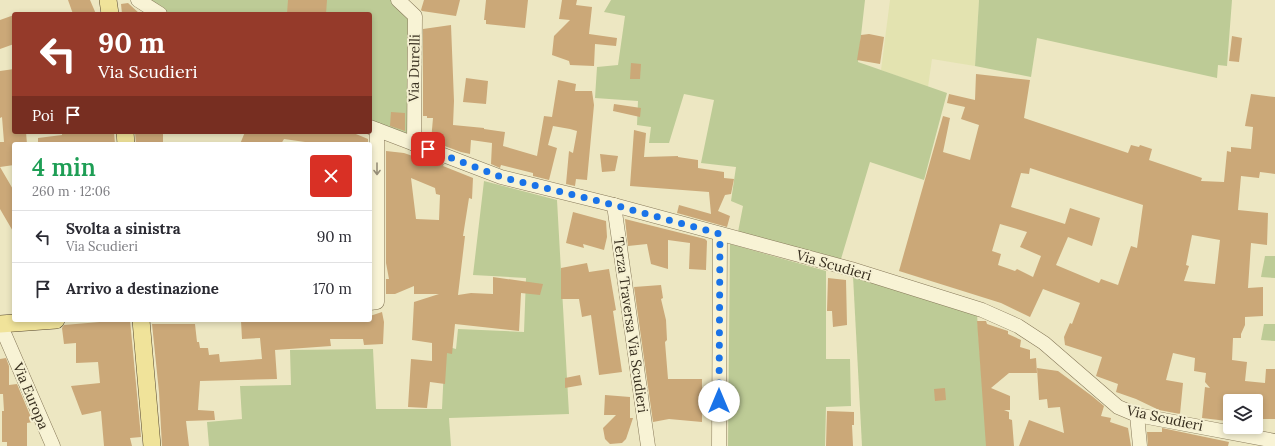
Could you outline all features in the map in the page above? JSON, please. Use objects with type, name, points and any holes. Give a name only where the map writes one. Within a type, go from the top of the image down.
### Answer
[{"type":"main road","points":[[108,0],[110,12]]},
{"type":"main road","points":[[0,324],[28,322]]},
{"type":"main road","points":[[141,322],[152,446]]},
{"type":"street","points":[[138,0],[157,12]]},
{"type":"street","name":"Via Durelli","points":[[398,0],[415,16],[414,144]]},
{"type":"street","points":[[372,303],[377,302],[374,128]]},
{"type":"street","name":"Via Scudieri","points":[[374,128],[501,177],[614,205],[851,269],[990,313],[1018,326],[1044,343],[1118,407],[1137,415],[1275,441]]},
{"type":"street","name":"Terza Traversa Via Scudieri","points":[[614,205],[648,446]]},
{"type":"street","points":[[719,446],[720,234]]},
{"type":"street","name":"Via Europa","points":[[0,324],[52,446]]},
{"type":"street","points":[[1137,415],[1140,446]]},
{"type":"green space","points":[[147,0],[392,0],[411,18],[409,137],[372,123],[372,12],[167,12]]},
{"type":"green space","points":[[611,0],[865,0],[858,62],[947,93],[924,180],[870,162],[841,259],[738,232],[743,206],[731,201],[736,167],[701,163],[714,100],[684,94],[669,143],[649,143],[651,127],[637,125],[638,101],[595,98],[597,67],[618,65],[625,16],[604,12]]},
{"type":"green space","points":[[890,0],[979,0],[975,66],[932,59],[928,87],[881,70]]},
{"type":"green space","points":[[979,0],[1232,0],[1227,66],[1218,65],[1217,78],[1037,38],[1031,77],[975,66]]},
{"type":"green space","points":[[484,181],[557,200],[569,414],[449,418],[451,446],[209,446],[207,422],[242,419],[240,386],[291,385],[290,350],[373,349],[376,409],[442,409],[445,346],[456,349],[458,329],[524,332],[526,278],[473,275]]},
{"type":"green space","points":[[730,244],[826,271],[826,359],[850,359],[851,406],[826,407],[825,446],[728,446]]},
{"type":"green space","points":[[1265,256],[1275,256],[1275,278],[1261,277]]},
{"type":"green space","points":[[853,276],[977,315],[987,446],[862,446]]},
{"type":"green space","points":[[1264,324],[1275,324],[1275,341],[1261,340]]},
{"type":"building","points":[[68,0],[90,0],[95,12],[72,12]]},
{"type":"building","points":[[288,0],[327,0],[326,12],[287,12]]},
{"type":"building","points":[[424,0],[460,0],[456,16],[422,11]]},
{"type":"building","points":[[486,0],[528,0],[525,28],[486,24],[486,20],[484,20]]},
{"type":"building","points":[[562,0],[577,0],[576,5],[592,7],[589,34],[617,38],[616,46],[595,44],[594,66],[570,65],[569,61],[552,55],[554,36],[570,20],[559,19]]},
{"type":"building","points":[[128,3],[138,12],[122,12],[121,4]]},
{"type":"building","points":[[12,16],[12,45],[0,49],[0,20]]},
{"type":"building","points":[[451,25],[454,101],[453,125],[505,132],[503,146],[537,156],[544,116],[552,117],[558,80],[576,84],[575,91],[592,91],[594,105],[587,180],[576,179],[575,186],[566,184],[569,151],[573,153],[577,131],[570,129],[553,126],[548,145],[557,148],[549,180],[533,176],[533,173],[501,165],[500,168],[491,164],[492,143],[471,140],[470,154],[431,141],[433,118],[423,116],[423,29]]},
{"type":"building","points":[[869,34],[884,37],[880,64],[857,60],[861,35]]},
{"type":"building","points":[[1232,36],[1242,38],[1239,62],[1229,61]]},
{"type":"building","points":[[631,63],[641,64],[640,79],[630,79]]},
{"type":"building","points":[[12,69],[12,134],[26,134],[27,142],[12,142],[12,165],[0,167],[0,142],[4,142],[2,117],[0,118],[0,71]]},
{"type":"building","points":[[976,74],[1030,80],[1024,118],[1128,153],[1131,145],[1139,147],[1140,145],[1152,149],[1149,160],[1202,178],[1201,181],[1224,182],[1227,151],[1231,152],[1231,147],[1251,149],[1253,127],[1245,126],[1251,94],[1275,97],[1275,174],[1260,172],[1259,178],[1241,176],[1238,210],[1268,213],[1267,245],[1251,243],[1248,288],[1263,287],[1263,316],[1245,317],[1245,325],[1241,338],[1233,338],[1232,360],[1247,362],[1245,381],[1265,383],[1266,369],[1275,369],[1275,419],[1263,419],[1263,394],[1223,394],[1223,421],[1202,418],[1205,387],[1210,388],[1205,382],[1206,373],[1194,371],[1195,358],[1173,353],[1166,380],[1183,383],[1180,414],[1159,410],[1136,399],[1116,392],[1118,384],[1096,376],[1102,357],[1065,345],[1064,337],[1070,323],[1072,324],[1080,303],[1043,289],[1030,317],[1001,303],[899,271],[943,116],[950,118],[943,152],[970,160],[979,125],[961,119],[965,107],[947,103],[949,94],[975,100]],"holes":[[[1030,168],[1143,205],[1137,248],[1131,246],[1118,285],[1101,279],[1099,283],[1056,265],[1068,237],[1092,246],[1100,218],[1070,208],[1065,224],[1011,207],[1021,173],[1029,174]],[[1000,224],[1027,232],[1020,247],[1041,256],[1033,277],[1017,269],[1015,271],[998,265],[1001,254],[992,251]],[[1192,235],[1220,240],[1215,284],[1184,281],[1189,266],[1186,265]]]},
{"type":"building","points":[[466,78],[488,81],[486,104],[463,102]]},
{"type":"building","points":[[614,104],[641,108],[640,117],[613,111]]},
{"type":"building","points":[[391,112],[405,113],[405,131],[390,126]]},
{"type":"building","points":[[634,130],[646,133],[644,157],[678,156],[698,160],[698,168],[724,172],[724,178],[734,179],[731,194],[725,195],[718,211],[730,216],[727,227],[677,213],[679,205],[711,214],[709,192],[630,186]]},
{"type":"building","points":[[114,134],[115,142],[38,142],[38,138],[62,135]]},
{"type":"building","points":[[135,134],[163,134],[163,142],[136,142]]},
{"type":"building","points":[[244,134],[356,134],[368,139],[368,142],[305,142],[284,139],[282,142],[241,142]]},
{"type":"building","points":[[386,151],[404,153],[430,162],[430,159],[473,178],[472,199],[469,198],[463,236],[465,236],[458,295],[471,293],[493,294],[493,277],[543,284],[540,295],[521,293],[519,331],[455,324],[452,354],[447,353],[445,384],[430,382],[427,408],[408,407],[411,359],[432,361],[432,343],[412,340],[414,302],[439,294],[414,294],[414,286],[395,294],[386,294],[386,279],[389,279],[386,263]],"holes":[[[411,178],[435,188],[436,194],[440,195],[439,220],[416,219]]]},
{"type":"building","points":[[600,154],[618,156],[615,171],[602,172]]},
{"type":"building","points":[[0,167],[12,188],[12,230],[0,209]]},
{"type":"building","points":[[573,212],[606,221],[607,237],[604,250],[583,244],[584,248],[566,243]]},
{"type":"building","points":[[625,219],[705,239],[707,241],[706,270],[689,269],[690,243],[668,240],[668,269],[651,264],[647,244],[628,246]]},
{"type":"building","points":[[587,263],[589,272],[609,269],[616,310],[613,311],[622,372],[599,375],[591,315],[582,317],[579,299],[561,299],[561,268]]},
{"type":"building","points":[[828,278],[846,280],[847,325],[833,327],[832,311],[827,311]]},
{"type":"building","points":[[661,285],[663,298],[661,299],[666,320],[667,340],[665,342],[668,379],[702,379],[702,422],[669,419],[653,422],[634,287]]},
{"type":"building","points":[[382,312],[384,322],[383,344],[364,345],[363,339],[330,339],[331,346],[275,350],[277,379],[200,381],[198,410],[214,411],[215,420],[186,421],[189,446],[162,446],[159,392],[152,324],[195,324],[197,342],[199,342],[200,348],[208,348],[209,355],[219,354],[220,362],[262,359],[260,338],[242,339],[241,322],[372,322],[372,315]]},
{"type":"building","points":[[977,321],[986,321],[987,324],[1008,331],[1008,334],[1021,340],[1020,347],[1030,350],[1030,359],[1036,358],[1037,373],[1009,373],[991,388],[1010,396],[1010,410],[1004,410],[1009,412],[1009,419],[1012,420],[1014,446],[986,446]]},
{"type":"building","points":[[99,322],[130,322],[141,437],[130,438],[132,446],[104,446],[101,411],[82,415],[71,386],[100,383],[98,362],[76,363],[76,343],[64,344],[62,328],[64,325]]},
{"type":"building","points":[[6,358],[9,366],[9,385],[17,384],[33,422],[27,423],[27,446],[7,446],[7,442],[2,442],[2,411],[4,411],[3,394],[0,394],[0,359]]},
{"type":"building","points":[[1037,368],[1058,371],[1092,396],[1104,406],[1101,416],[1111,418],[1110,422],[1128,428],[1131,446],[1019,446],[1029,420],[1064,433],[1060,407],[1048,408],[1047,399],[1039,400]]},
{"type":"building","points":[[580,375],[582,385],[565,388],[565,378]]},
{"type":"building","points":[[945,388],[946,400],[935,401],[934,389]]},
{"type":"building","points":[[605,395],[630,397],[630,418],[633,418],[626,439],[622,443],[610,444],[605,439],[603,428],[616,415],[604,415]]},
{"type":"building","points":[[827,411],[854,412],[854,425],[852,425],[853,446],[826,446]]},
{"type":"building","points":[[1162,428],[1229,442],[1228,446],[1148,446],[1147,432],[1162,432]]},
{"type":"route","points":[[428,149],[501,177],[614,205],[720,234],[719,401]]}]
